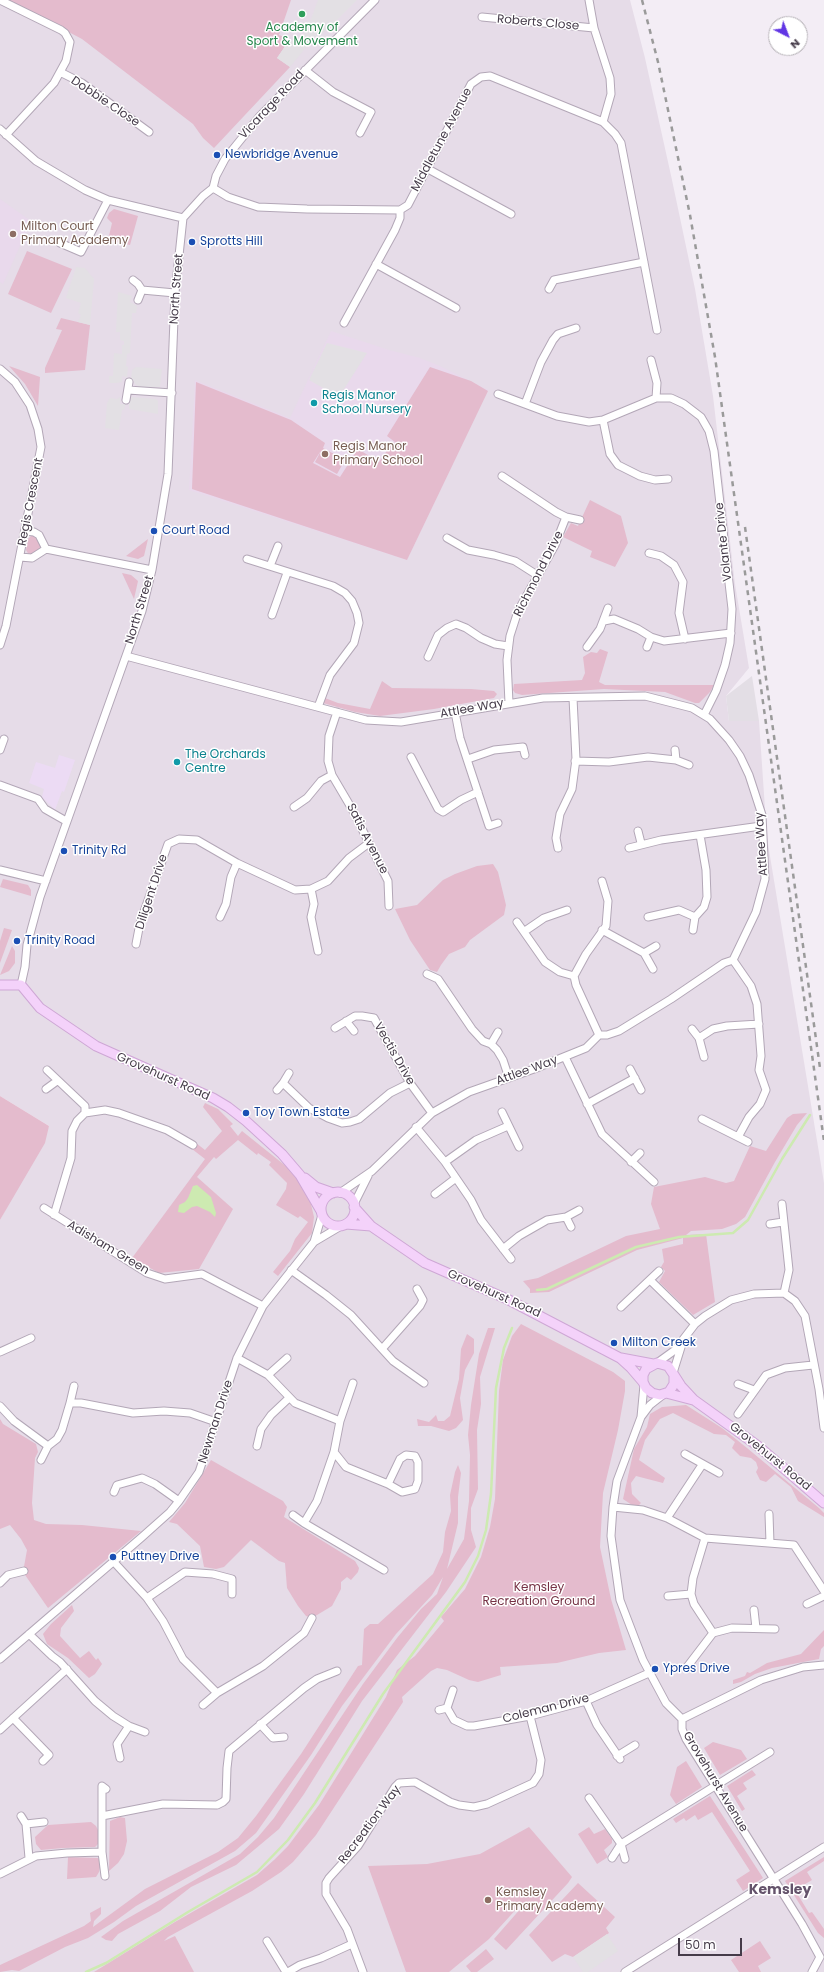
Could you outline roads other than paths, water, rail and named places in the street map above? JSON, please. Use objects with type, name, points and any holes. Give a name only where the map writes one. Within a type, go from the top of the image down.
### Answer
[{"type":"street","points":[[0,0],[65,33],[68,38],[70,48],[66,61],[45,95],[6,135]]},
{"type":"street","name":"Vicarage Road","points":[[183,218],[203,196],[213,188],[219,170],[233,148],[259,117],[375,0]]},
{"type":"street","name":"Roberts Close","points":[[589,0],[594,28],[610,78],[611,94],[603,122]]},
{"type":"street","name":"Roberts Close","points":[[482,17],[594,28]]},
{"type":"street","points":[[305,70],[333,92],[371,112],[360,133]]},
{"type":"street","name":"Dobbie Close","points":[[60,72],[82,83],[149,132]]},
{"type":"street","name":"Middletune Avenue","points":[[344,323],[395,230],[400,218],[400,210],[408,205],[471,84],[482,77],[490,76],[603,122],[615,134],[621,143],[657,330]]},
{"type":"street","points":[[0,129],[28,155],[85,190],[108,200],[183,218]]},
{"type":"street","points":[[428,169],[511,214]]},
{"type":"street","points":[[213,188],[228,197],[258,207],[400,210]]},
{"type":"street","points":[[60,243],[81,252],[108,200]]},
{"type":"street","name":"North Street","points":[[21,985],[30,930],[40,897],[142,611],[152,570],[166,490],[172,393],[175,294],[183,218]]},
{"type":"street","points":[[549,289],[554,280],[644,262]]},
{"type":"street","points":[[376,264],[456,308]]},
{"type":"street","points":[[133,280],[142,290],[175,294]]},
{"type":"street","points":[[138,300],[142,290]]},
{"type":"street","points":[[525,404],[541,362],[553,340],[557,335],[576,328]]},
{"type":"street","points":[[651,360],[657,383],[656,398]]},
{"type":"street","name":"Regis Crescent","points":[[0,369],[22,391],[30,405],[40,438],[39,462],[6,626],[0,645]]},
{"type":"street","points":[[126,400],[128,382]]},
{"type":"street","points":[[128,390],[172,393]]},
{"type":"street","name":"Volante Drive","points":[[498,394],[572,420],[588,422],[603,420],[656,398],[671,398],[684,404],[701,417],[709,431],[714,451],[732,609],[731,633],[725,665],[716,691],[704,715]]},
{"type":"street","points":[[603,420],[610,454],[618,465],[640,476],[655,480],[668,479]]},
{"type":"street","points":[[502,476],[566,517],[580,520]]},
{"type":"street","name":"Richmond Drive","points":[[509,703],[507,681],[508,646],[518,611],[555,545],[566,517]]},
{"type":"street","points":[[25,531],[40,534],[46,549]]},
{"type":"street","points":[[446,538],[468,550],[494,554],[515,561],[537,575]]},
{"type":"street","points":[[270,566],[278,546]]},
{"type":"street","points":[[20,557],[32,558],[46,549],[152,570]]},
{"type":"street","points":[[649,553],[661,556],[674,565],[683,582],[679,613],[685,639]]},
{"type":"street","points":[[247,559],[287,573],[333,586],[345,593],[352,601],[359,623],[354,643],[330,675],[318,707]]},
{"type":"street","points":[[272,615],[287,573]]},
{"type":"street","points":[[587,647],[604,621],[608,608]]},
{"type":"street","points":[[604,621],[614,619],[638,629],[651,637],[664,641],[731,633]]},
{"type":"street","points":[[428,657],[438,635],[447,628],[456,624],[495,644],[508,646]]},
{"type":"street","points":[[647,646],[651,637]]},
{"type":"street","name":"Attlee Way","points":[[126,656],[366,720],[401,722],[542,698],[645,696],[681,704],[704,715],[710,719],[729,740],[740,756],[749,775],[760,807],[765,856],[764,886],[756,912],[733,960]]},
{"type":"street","points":[[558,848],[556,838],[560,814],[572,789],[575,761],[573,698]]},
{"type":"street","name":"Satis Avenue","points":[[336,712],[328,747],[328,761],[332,774],[352,809],[388,881],[389,906]]},
{"type":"street","points":[[455,712],[460,738],[490,826],[498,823]]},
{"type":"street","points":[[0,750],[4,739]]},
{"type":"street","points":[[468,759],[494,750],[523,747],[524,755]]},
{"type":"street","points":[[676,750],[676,760]]},
{"type":"street","points":[[411,757],[438,809],[443,812],[461,800],[478,792]]},
{"type":"street","points":[[575,761],[609,762],[648,757],[676,760],[689,766]]},
{"type":"street","points":[[294,807],[306,798],[321,781],[332,774]]},
{"type":"street","points":[[0,785],[38,799],[45,809],[66,822]]},
{"type":"street","points":[[629,848],[641,844],[761,826]]},
{"type":"street","points":[[638,831],[641,844]]},
{"type":"street","points":[[694,930],[695,917],[704,907],[707,897],[706,870],[700,835]]},
{"type":"street","name":"Diligent Drive","points":[[136,944],[140,923],[168,844],[179,839],[197,840],[237,863],[295,890],[311,889]]},
{"type":"street","points":[[318,951],[311,917],[314,904],[311,889],[328,880],[349,858],[369,844]]},
{"type":"street","points":[[220,917],[226,904],[229,883],[237,863]]},
{"type":"street","points":[[0,870],[46,881]]},
{"type":"street","points":[[602,881],[608,901],[607,919],[574,976],[579,991],[599,1035],[607,1035],[619,1031],[665,1003],[724,963],[733,960],[751,986],[757,1004],[759,1024],[761,1056],[759,1070],[766,1090],[760,1104],[749,1117],[738,1137]]},
{"type":"street","points":[[525,932],[544,918],[567,910]]},
{"type":"street","points":[[648,917],[679,910],[695,917]]},
{"type":"street","points":[[517,922],[545,962],[560,972],[574,976]]},
{"type":"street","points":[[602,930],[644,953],[653,970]]},
{"type":"street","points":[[644,953],[656,946]]},
{"type":"street","points":[[427,974],[438,979],[472,1029],[483,1041],[491,1044],[503,1060],[509,1078]]},
{"type":"street","points":[[0,985],[21,985]]},
{"type":"street","name":"Grovehurst Road","points":[[21,985],[40,1008],[96,1046],[213,1098],[228,1107],[263,1136],[300,1175],[316,1186],[337,1193]]},
{"type":"street","name":"Vectis Drive","points":[[336,1028],[354,1016],[374,1018],[410,1083],[432,1113]]},
{"type":"street","name":"Vectis Drive","points":[[346,1021],[354,1031]]},
{"type":"street","points":[[699,1038],[712,1029],[727,1026],[759,1024]]},
{"type":"street","points":[[692,1029],[699,1038],[704,1058]]},
{"type":"street","points":[[491,1044],[498,1032]]},
{"type":"street","name":"Attlee Way","points":[[354,1205],[362,1186],[372,1171],[432,1113],[469,1092],[586,1048],[599,1035]]},
{"type":"street","points":[[565,1057],[602,1134],[654,1182]]},
{"type":"street","points":[[630,1069],[641,1090]]},
{"type":"street","points":[[47,1070],[57,1082],[86,1106],[85,1112],[77,1121],[72,1131],[71,1158],[54,1216]]},
{"type":"street","points":[[277,1090],[284,1083],[290,1073]]},
{"type":"street","points":[[587,1104],[635,1078]]},
{"type":"street","points":[[46,1089],[57,1082]]},
{"type":"street","points":[[284,1083],[309,1108],[328,1118],[342,1123],[359,1119],[390,1093],[410,1083]]},
{"type":"street","points":[[85,1112],[105,1110],[119,1113],[166,1130],[193,1145]]},
{"type":"street","points":[[502,1112],[519,1147]]},
{"type":"street","points":[[702,1119],[748,1142]]},
{"type":"street","points":[[445,1162],[476,1140],[508,1126]]},
{"type":"street","points":[[416,1127],[445,1162],[481,1220],[511,1259]]},
{"type":"street","points":[[631,1162],[640,1152]]},
{"type":"street","name":"Attlee Way","points":[[337,1193],[372,1171]]},
{"type":"street","name":"Grovehurst Road","points":[[300,1175],[321,1213]]},
{"type":"street","points":[[435,1194],[456,1178]]},
{"type":"street","points":[[343,1225],[353,1216],[354,1205],[348,1196],[337,1193],[324,1199],[321,1213],[328,1223],[333,1226],[371,1226]]},
{"type":"street","points":[[782,1204],[789,1270],[784,1293]]},
{"type":"street","name":"Grovehurst Road","points":[[354,1205],[371,1226],[424,1263],[507,1299],[620,1358],[655,1364]]},
{"type":"street","name":"Adisham Green","points":[[44,1208],[54,1216],[120,1254],[130,1264],[147,1273],[165,1279],[202,1274],[263,1306]]},
{"type":"street","points":[[503,1249],[519,1236],[547,1220],[566,1217],[579,1210]]},
{"type":"street","name":"Newman Drive","points":[[314,1242],[321,1213]]},
{"type":"street","points":[[566,1217],[571,1227]]},
{"type":"street","points":[[770,1224],[783,1222]]},
{"type":"street","name":"Newman Drive","points":[[0,1659],[164,1517],[179,1501],[199,1472],[237,1358],[263,1306],[314,1242],[343,1225]]},
{"type":"street","points":[[291,1270],[326,1295],[350,1315],[393,1362],[424,1383]]},
{"type":"street","points":[[621,1307],[659,1272]]},
{"type":"street","points":[[650,1280],[695,1324]]},
{"type":"street","points":[[382,1349],[401,1330],[409,1316],[420,1306],[422,1300],[417,1289]]},
{"type":"street","points":[[685,1336],[674,1374],[673,1386],[665,1394],[652,1394],[643,1383],[644,1372],[675,1350],[685,1336],[695,1324],[720,1306],[740,1296],[784,1293],[795,1300],[805,1316],[813,1365],[819,1389],[824,1428]]},
{"type":"street","points":[[0,1352],[31,1338]]},
{"type":"street","points":[[237,1358],[268,1375],[289,1398],[305,1408],[340,1421]]},
{"type":"street","points":[[268,1375],[287,1358]]},
{"type":"street","name":"Grovehurst Road","points":[[620,1358],[643,1383]]},
{"type":"street","points":[[655,1364],[666,1365],[674,1374]]},
{"type":"street","points":[[738,1414],[750,1399],[754,1390],[762,1379],[773,1372],[785,1368],[813,1365]]},
{"type":"street","name":"Grovehurst Road","points":[[674,1374],[680,1386],[694,1400],[758,1446],[824,1503]]},
{"type":"street","points":[[304,1523],[317,1501],[334,1452],[340,1421],[353,1383]]},
{"type":"street","name":"Grovehurst Avenue","points":[[643,1383],[641,1417],[618,1481],[613,1507],[611,1536],[620,1600],[649,1674],[666,1703],[682,1719],[682,1729],[686,1739],[822,1957]]},
{"type":"street","points":[[738,1384],[754,1390]]},
{"type":"street","points":[[42,1460],[48,1446],[57,1439],[62,1430],[74,1386]]},
{"type":"street","name":"Grovehurst Road","points":[[665,1394],[694,1400]]},
{"type":"street","name":"Grovehurst Avenue","points":[[641,1417],[650,1405],[665,1394]]},
{"type":"street","points":[[257,1446],[261,1429],[271,1415],[289,1398]]},
{"type":"street","points":[[70,1403],[81,1403],[133,1413],[164,1411],[190,1413],[216,1422]]},
{"type":"street","points":[[0,1406],[14,1421],[48,1446]]},
{"type":"street","points":[[334,1452],[346,1468],[388,1484],[402,1492],[415,1489],[418,1481],[419,1470],[415,1456],[406,1455],[400,1459],[388,1484]]},
{"type":"street","points":[[685,1454],[702,1465],[719,1473]]},
{"type":"street","points":[[667,1518],[702,1465]]},
{"type":"street","points":[[114,1492],[117,1486],[142,1478],[155,1484],[179,1501]]},
{"type":"street","points":[[613,1507],[643,1510],[667,1518],[705,1538],[750,1543],[794,1545],[824,1591]]},
{"type":"street","points":[[769,1514],[770,1543]]},
{"type":"street","points":[[293,1515],[384,1570]]},
{"type":"street","points":[[705,1538],[693,1578],[691,1594],[694,1604],[713,1633]]},
{"type":"street","points":[[113,1561],[147,1598],[163,1621],[183,1660],[217,1693]]},
{"type":"street","points":[[0,1583],[6,1574],[24,1571]]},
{"type":"street","points":[[147,1598],[184,1572],[213,1574],[232,1579],[232,1594]]},
{"type":"street","points":[[668,1596],[691,1594]]},
{"type":"street","points":[[806,1604],[824,1596]]},
{"type":"street","points":[[754,1610],[756,1628]]},
{"type":"street","points":[[204,1705],[217,1693],[263,1666],[300,1637],[304,1633],[312,1618]]},
{"type":"street","points":[[687,1667],[713,1633],[727,1628],[775,1629]]},
{"type":"street","points":[[29,1634],[67,1669],[95,1701],[113,1716],[129,1726],[145,1732]]},
{"type":"street","points":[[682,1719],[761,1680],[803,1667],[824,1665]]},
{"type":"street","points":[[0,1730],[67,1669]]},
{"type":"street","points":[[102,1816],[163,1804],[217,1805],[223,1802],[226,1799],[229,1751],[304,1688],[318,1679],[337,1671]]},
{"type":"street","name":"Coleman Drive","points":[[447,1708],[454,1720],[467,1726],[530,1716],[586,1701],[649,1674]]},
{"type":"street","points":[[439,1710],[447,1708],[453,1690]]},
{"type":"street","points":[[586,1701],[597,1725],[618,1757],[635,1746]]},
{"type":"street","name":"Recreation Way","points":[[363,1972],[347,1929],[326,1894],[326,1883],[365,1835],[395,1787],[403,1782],[415,1782],[450,1802],[474,1807],[486,1804],[529,1786],[537,1779],[541,1760],[530,1716]]},
{"type":"street","points":[[13,1718],[49,1755],[43,1761]]},
{"type":"street","points":[[260,1724],[272,1738],[284,1737]]},
{"type":"street","points":[[120,1758],[117,1744],[129,1726]]},
{"type":"street","points":[[612,1858],[622,1844],[770,1752]]},
{"type":"street","points":[[105,1876],[102,1852],[102,1786],[106,1789]]},
{"type":"street","points":[[589,1798],[622,1844],[625,1859]]},
{"type":"street","points":[[21,1816],[26,1824],[29,1858]]},
{"type":"street","points":[[26,1824],[44,1822]]},
{"type":"street","points":[[625,1972],[824,1847]]},
{"type":"street","points":[[0,1874],[29,1858],[47,1854],[102,1852]]},
{"type":"street","points":[[267,1941],[287,1972],[300,1965],[321,1958],[352,1944]]},
{"type":"street","points":[[812,1972],[822,1957]]},
{"type":"waterway","points":[[537,1290],[547,1289],[636,1247],[679,1237],[733,1233],[748,1220],[782,1159],[810,1115]]},
{"type":"waterway","points":[[86,1972],[106,1963],[188,1912],[257,1872],[288,1840],[315,1803],[383,1694],[465,1582],[478,1556],[486,1530],[491,1494],[496,1388],[504,1348],[512,1328]]},
{"type":"railway","points":[[642,0],[658,62],[690,215],[715,357],[824,1141]]},
{"type":"railway","points":[[745,527],[820,1068]]},
{"type":"place","name":"Academy of Sport & Movement","points":[[302,14]]},
{"type":"place","name":"Newbridge Avenue","points":[[217,155]]},
{"type":"place","name":"Milton Court Primary Academy","points":[[13,234]]},
{"type":"place","name":"Sprotts Hill","points":[[192,242]]},
{"type":"place","name":"Regis Manor School Nursery","points":[[314,403]]},
{"type":"place","name":"Regis Manor Primary School","points":[[325,454]]},
{"type":"place","name":"Court Road","points":[[154,531]]},
{"type":"place","name":"The Orchards Centre","points":[[177,762]]},
{"type":"place","name":"Trinity Rd","points":[[64,851]]},
{"type":"place","name":"Trinity Road","points":[[17,941]]},
{"type":"place","name":"Toy Town Estate","points":[[246,1113]]},
{"type":"place","name":"Milton Creek","points":[[614,1343]]},
{"type":"place","name":"Puttney Drive","points":[[113,1557]]},
{"type":"place","name":"Ypres Drive","points":[[655,1669]]},
{"type":"place","name":"Kemsley Primary Academy","points":[[488,1900]]},
{"type":"district","name":"Kemsley","points":[[780,1890]]},
{"type":"park label","name":"Kemsley Recreation Ground","points":[[539,1595]]}]
